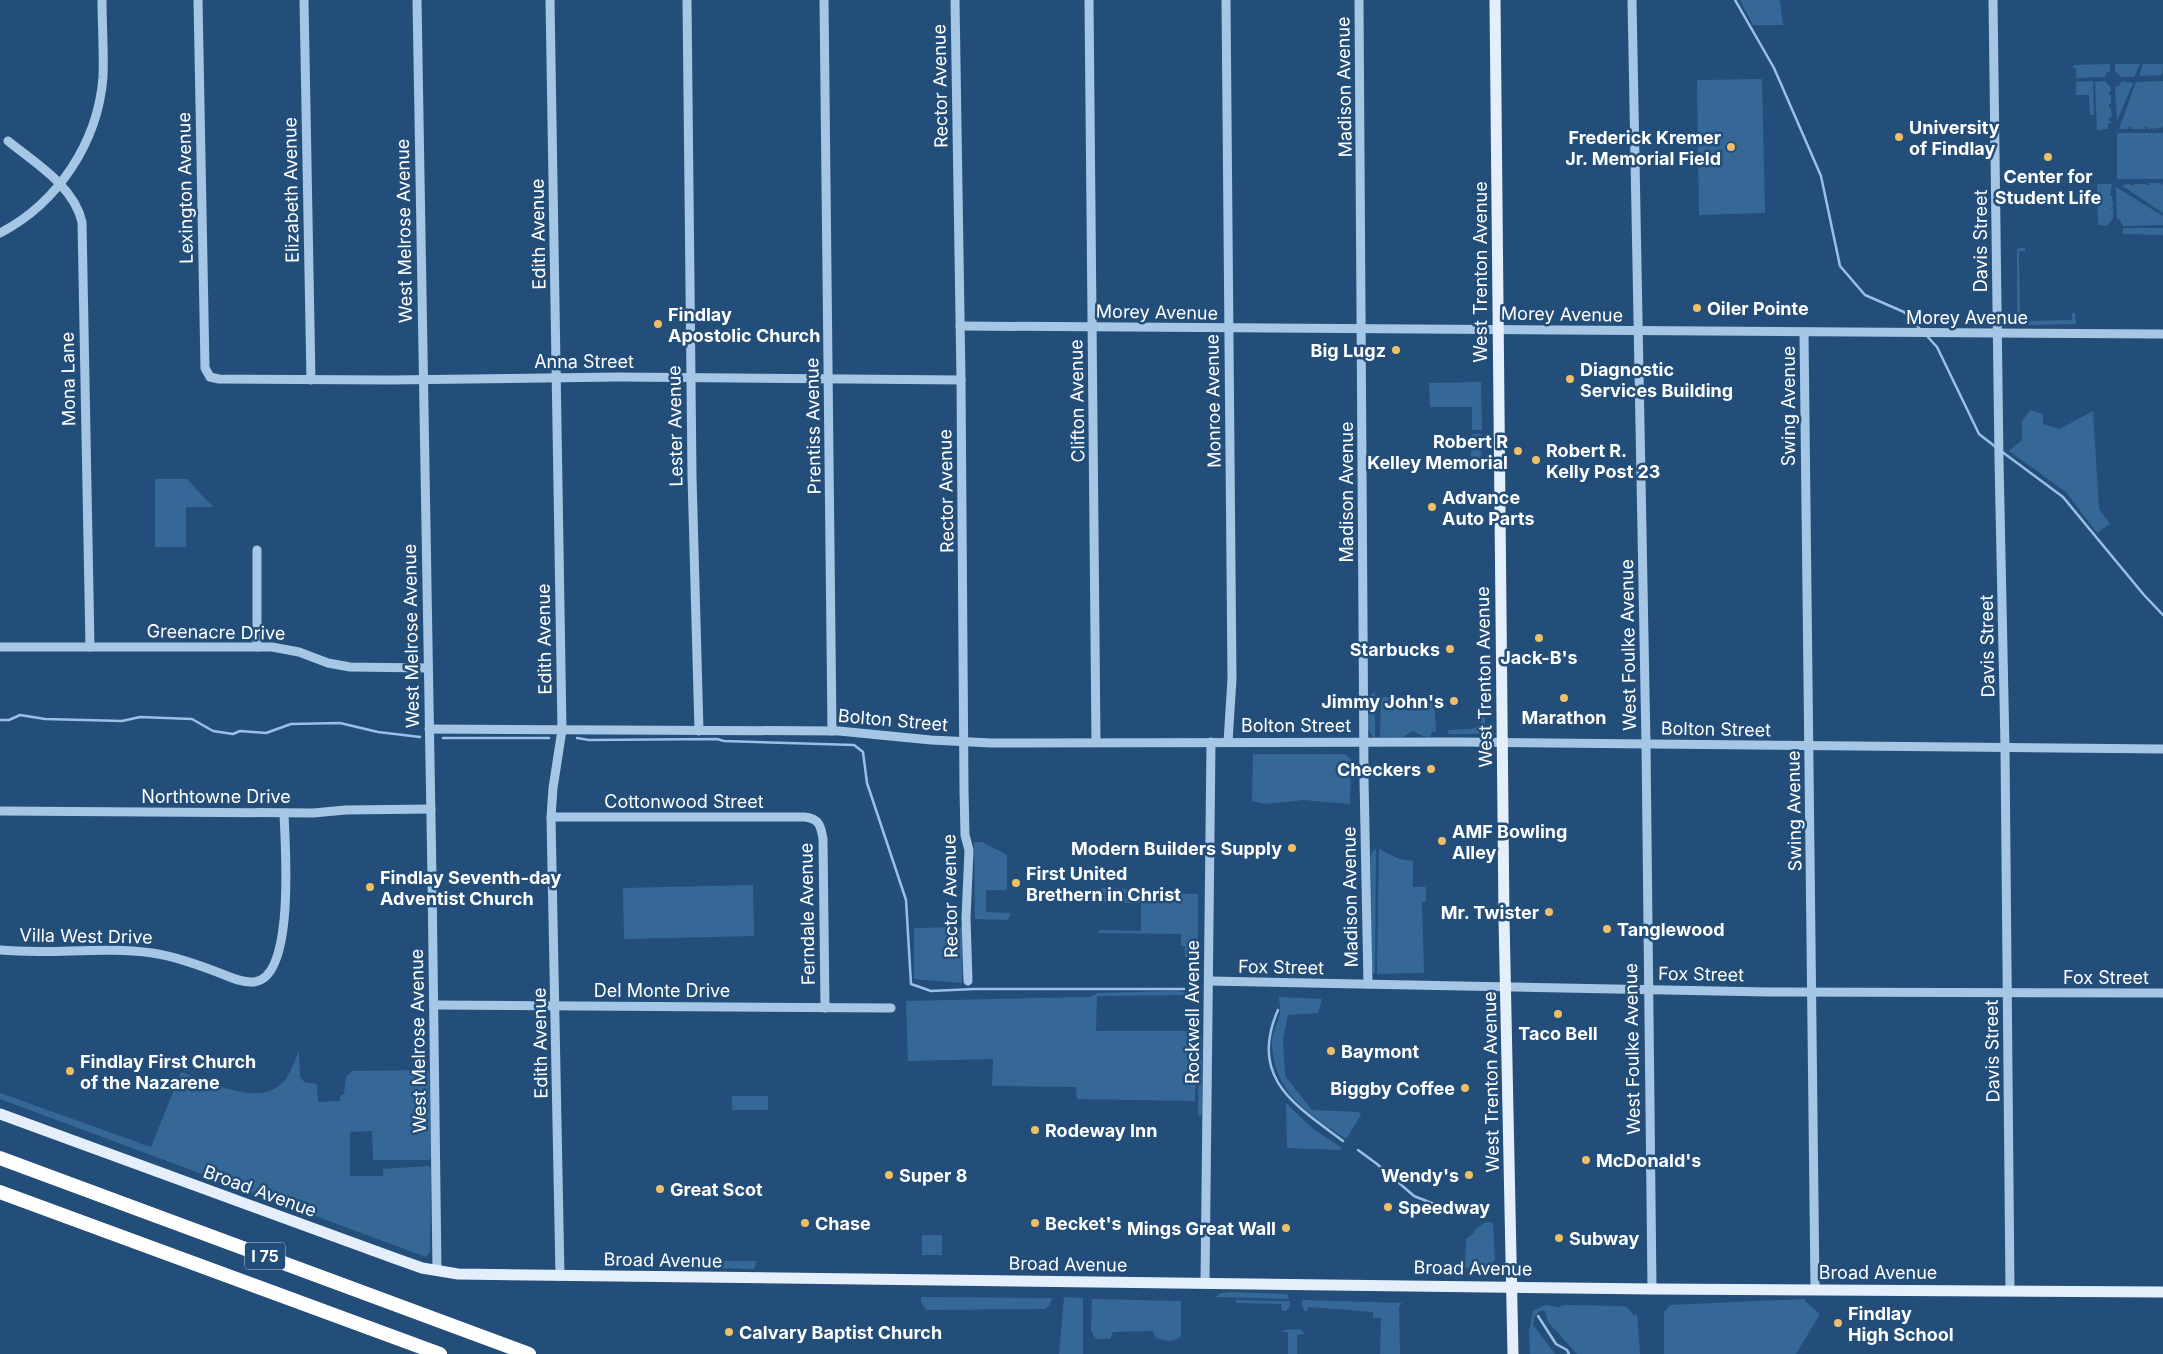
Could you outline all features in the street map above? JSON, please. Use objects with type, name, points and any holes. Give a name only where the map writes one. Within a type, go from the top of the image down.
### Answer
[{"type":"highway","name":"I 75","points":[[0,1158],[529,1354]]},
{"type":"highway","name":"I 75","points":[[0,1192],[440,1354]]},
{"type":"main road","name":"West Trenton Avenue","points":[[1495,0],[1502,742],[1513,1354]]},
{"type":"main road","name":"Broad Avenue","points":[[0,1114],[385,1255],[437,1271],[485,1276],[1652,1289],[2163,1292]]},
{"type":"street","points":[[0,233],[29,214],[59,184],[83,148],[97,110],[103,64],[102,0]]},
{"type":"street","name":"Lexington Avenue","points":[[198,0],[203,329],[205,368],[208,375]]},
{"type":"street","name":"Elizabeth Avenue","points":[[304,0],[311,380]]},
{"type":"street","name":"West Melrose Avenue","points":[[417,0],[437,1271]]},
{"type":"street","name":"Edith Avenue","points":[[550,0],[562,730],[551,817],[560,1276]]},
{"type":"street","name":"Lester Avenue","points":[[687,0],[691,378],[699,731]]},
{"type":"street","name":"Prentiss Avenue","points":[[824,0],[832,731]]},
{"type":"street","name":"Rector Avenue","points":[[955,0],[965,835],[969,850],[966,918],[968,981]]},
{"type":"street","name":"Clifton Avenue","points":[[1089,0],[1096,742]]},
{"type":"street","name":"Monroe Avenue","points":[[1226,0],[1232,684],[1228,742]]},
{"type":"street","name":"Madison Avenue","points":[[1359,0],[1363,329],[1364,742],[1368,984]]},
{"type":"street","name":"West Foulke Avenue","points":[[1632,0],[1646,744],[1652,1289]]},
{"type":"street","name":"Davis Street","points":[[1993,0],[1998,436],[2005,747],[2010,1291]]},
{"type":"street","name":"Mona Lane","points":[[8,141],[59,184],[75,204],[82,222],[90,647]]},
{"type":"street","name":"Morey Avenue","points":[[960,326],[1497,328],[1916,334],[2163,334]]},
{"type":"street","name":"Swing Avenue","points":[[1804,332],[1815,1289]]},
{"type":"street","name":"Anna Street","points":[[208,375],[220,379],[311,380],[556,378],[961,380]]},
{"type":"street","points":[[257,647],[258,550]]},
{"type":"street","name":"Greenacre Drive","points":[[0,647],[257,647],[299,652],[328,663],[350,667],[428,668]]},
{"type":"street","name":"Bolton Street","points":[[429,729],[832,731],[964,742],[1502,742],[2163,749]]},
{"type":"street","name":"Rockwell Avenue","points":[[1205,1283],[1211,742]]},
{"type":"street","name":"Northtowne Drive","points":[[0,811],[313,813],[346,810],[431,809]]},
{"type":"street","name":"Villa West Drive","points":[[0,950],[151,953],[177,958],[240,980],[260,981],[266,978],[274,968],[283,936],[285,896],[284,813]]},
{"type":"street","name":"Cottonwood Street","points":[[551,817],[804,817],[816,820]]},
{"type":"street","name":"Ferndale Avenue","points":[[816,820],[821,827],[822,840],[825,1008]]},
{"type":"street","name":"Fox Street","points":[[1209,982],[1813,992],[2163,993]]},
{"type":"street","name":"Del Monte Drive","points":[[434,1005],[891,1008]]},
{"type":"shaded area","points":[[1740,0],[1780,0],[1783,25],[1753,25]]},
{"type":"shaded area","points":[[2110,64],[2110,71],[2106,73],[2105,77],[2076,78],[2076,68],[2073,68],[2073,65]]},
{"type":"shaded area","points":[[2115,64],[2140,64],[2134,77],[2121,77],[2115,71]]},
{"type":"shaded area","points":[[2143,64],[2163,64],[2162,75],[2139,76]]},
{"type":"shaded area","name":"Frederick Kremer Jr. Memorial Field","points":[[1762,79],[1765,213],[1699,215],[1697,80]]},
{"type":"shaded area","points":[[2093,81],[2094,115],[2090,115],[2089,95],[2076,95],[2076,82]]},
{"type":"shaded area","points":[[2105,81],[2111,88],[2109,95],[2111,95],[2111,104],[2109,104],[2109,107],[2111,108],[2112,117],[2109,117],[2109,120],[2112,123],[2108,123],[2108,129],[2097,130],[2095,82]]},
{"type":"shaded area","points":[[2122,81],[2133,83],[2117,121],[2115,87],[2119,86]]},
{"type":"shaded area","points":[[2163,81],[2163,126],[2148,129],[2148,127],[2145,127],[2145,129],[2132,129],[2132,127],[2129,127],[2129,129],[2119,129],[2136,82]]},
{"type":"shaded area","points":[[2117,133],[2163,133],[2163,179],[2117,179]]},
{"type":"shaded area","points":[[2149,183],[2161,183],[2163,185],[2163,213],[2121,185],[2149,185]]},
{"type":"shaded area","points":[[2097,184],[2112,184],[2110,196],[2112,196],[2113,206],[2110,209],[2113,209],[2113,218],[2107,226],[2098,225]]},
{"type":"shaded area","points":[[2116,187],[2163,216],[2163,225],[2123,226],[2120,220],[2117,219]]},
{"type":"shaded area","points":[[2123,228],[2163,228],[2163,235],[2123,234]]},
{"type":"shaded area","points":[[2025,247],[2025,251],[2019,251],[2020,314],[2027,314],[2028,321],[2072,320],[2072,313],[2075,313],[2076,324],[2028,325],[2024,319],[2017,315],[2017,249]]},
{"type":"shaded area","points":[[1481,382],[1482,430],[1472,430],[1472,407],[1430,407],[1429,383]]},
{"type":"shaded area","points":[[2030,410],[2043,414],[2043,424],[2060,429],[2093,411],[2099,509],[2110,524],[2097,533],[2066,492],[2009,451],[2022,440],[2022,421]]},
{"type":"shaded area","points":[[1472,434],[1482,434],[1481,459],[1473,460],[1471,456]]},
{"type":"shaded area","points":[[155,479],[187,479],[213,507],[186,507],[186,547],[155,547]]},
{"type":"shaded area","points":[[1485,680],[1485,730],[1479,734],[1447,734],[1449,730],[1472,729],[1481,724],[1481,683]]},
{"type":"shaded area","points":[[1375,692],[1375,738],[1371,735],[1367,725],[1366,698]]},
{"type":"shaded area","points":[[1381,697],[1434,697],[1436,731],[1432,732],[1430,737],[1413,731],[1403,737],[1380,737]]},
{"type":"shaded area","points":[[1253,754],[1344,754],[1351,759],[1350,804],[1303,800],[1264,804],[1252,801]]},
{"type":"shaded area","points":[[974,842],[982,842],[1007,855],[1007,890],[986,890],[986,912],[1011,913],[1008,920],[975,919]]},
{"type":"shaded area","points":[[1376,849],[1375,973],[1372,973],[1371,856],[1372,852]]},
{"type":"shaded area","points":[[1379,849],[1399,859],[1413,861],[1413,887],[1426,887],[1426,901],[1422,902],[1424,973],[1377,974]]},
{"type":"shaded area","points":[[753,885],[754,936],[624,939],[623,888]]},
{"type":"shaded area","points":[[1102,888],[1132,889],[1133,894],[1198,894],[1198,957],[1185,957],[1185,946],[1181,946],[1181,934],[1099,933],[1099,930],[1141,931],[1141,903],[1099,902],[1099,891]]},
{"type":"shaded area","points":[[963,927],[962,983],[914,979],[914,928]]},
{"type":"shaded area","points":[[1197,980],[1196,995],[1097,996],[1096,1031],[1196,1031],[1195,1101],[1077,1099],[1076,1087],[992,1086],[993,1059],[908,1061],[906,1001],[1089,997],[1098,993],[1176,991],[1187,993],[1189,988],[1188,981]]},
{"type":"shaded area","points":[[1279,997],[1322,999],[1318,1013],[1288,1015],[1283,1039],[1285,1076],[1312,1110],[1359,1112],[1361,1115],[1346,1139],[1295,1100],[1279,1075],[1274,1060],[1272,1042],[1280,1012]]},
{"type":"shaded area","points":[[1199,1033],[1202,1035],[1202,1115],[1198,1116]]},
{"type":"shaded area","points":[[299,1051],[300,1076],[304,1082],[317,1084],[318,1102],[340,1101],[340,1096],[344,1094],[346,1077],[352,1071],[427,1070],[429,1072],[431,1157],[429,1160],[373,1160],[372,1131],[350,1132],[350,1176],[383,1176],[383,1169],[429,1166],[431,1169],[430,1252],[426,1257],[0,1099],[0,1093],[151,1147],[181,1072],[235,1091],[264,1092],[276,1088],[286,1079]]},
{"type":"shaded area","points":[[732,1096],[768,1096],[768,1110],[732,1110]]},
{"type":"shaded area","points":[[1286,1103],[1312,1128],[1342,1148],[1340,1150],[1287,1148]]},
{"type":"shaded area","points":[[1489,1222],[1493,1223],[1495,1260],[1486,1269],[1460,1268],[1465,1264],[1466,1239],[1475,1232],[1474,1230]]},
{"type":"shaded area","points":[[922,1235],[942,1235],[942,1255],[922,1255]]},
{"type":"shaded area","points":[[705,1261],[757,1261],[754,1269],[709,1268]]},
{"type":"shaded area","points":[[1221,1293],[1287,1294],[1289,1299],[1216,1297]]},
{"type":"shaded area","points":[[921,1297],[1052,1298],[1050,1305],[1045,1309],[926,1310],[921,1302]]},
{"type":"shaded area","points":[[1064,1297],[1083,1298],[1083,1354],[1059,1354]]},
{"type":"shaded area","points":[[1092,1299],[1181,1301],[1181,1336],[1175,1340],[1168,1341],[1155,1337],[1153,1331],[1113,1332],[1110,1339],[1096,1339],[1091,1331]]},
{"type":"shaded area","points":[[1805,1299],[1820,1314],[1796,1354],[1664,1354],[1664,1312],[1670,1305]]},
{"type":"shaded area","points":[[1236,1300],[1290,1301],[1290,1306],[1286,1311],[1282,1311],[1281,1304],[1236,1303]]},
{"type":"shaded area","points":[[1302,1300],[1402,1303],[1399,1307],[1400,1354],[1380,1354],[1381,1318],[1373,1318],[1373,1312],[1308,1307],[1306,1313],[1302,1306]]},
{"type":"shaded area","points":[[1545,1305],[1559,1307],[1564,1305],[1624,1306],[1634,1316],[1637,1314],[1640,1354],[1577,1354],[1548,1322],[1545,1311],[1540,1311],[1535,1315],[1533,1325],[1555,1354],[1530,1354],[1529,1332],[1533,1311]]},
{"type":"shaded area","points":[[1300,1329],[1305,1334],[1297,1335],[1297,1354],[1288,1354],[1288,1332],[1283,1332],[1284,1330]]},
{"type":"waterway","points":[[1735,0],[1774,68],[1821,176],[1840,266],[1865,295],[1904,312],[1921,330]]},
{"type":"waterway","points":[[1927,336],[1937,347],[1979,434],[1997,448]]},
{"type":"waterway","points":[[2001,451],[2063,497],[2144,595],[2163,615]]},
{"type":"waterway","points":[[0,720],[9,720],[20,715],[45,719],[122,721],[140,717],[192,719],[213,731],[233,734],[240,731],[266,733],[291,724],[340,723],[378,732],[420,737]]},
{"type":"waterway","points":[[443,738],[549,738]]},
{"type":"waterway","points":[[577,738],[589,740],[717,739],[724,741],[854,745],[863,752],[867,783],[906,900],[911,984],[931,991],[974,989],[1184,989]]},
{"type":"waterway","points":[[1278,1010],[1270,1034],[1269,1054],[1273,1072],[1281,1088],[1293,1102],[1343,1141]]},
{"type":"waterway","points":[[1358,1150],[1414,1196],[1444,1208]]},
{"type":"waterway","points":[[1538,1316],[1556,1344],[1567,1350],[1569,1354]]},
{"type":"place","name":"University of Findlay","points":[[1899,137]]},
{"type":"place","name":"Frederick Kremer Jr. Memorial Field","points":[[1731,147]]},
{"type":"place","name":"Center for Student Life","points":[[2048,157]]},
{"type":"place","name":"Oiler Pointe","points":[[1697,308]]},
{"type":"place","name":"Findlay Apostolic Church","points":[[658,324]]},
{"type":"place","name":"Big Lugz","points":[[1396,350]]},
{"type":"place","name":"Diagnostic Services Building","points":[[1570,379]]},
{"type":"place","name":"Robert R Kelley Memorial","points":[[1518,451]]},
{"type":"place","name":"Robert R. Kelly Post 23","points":[[1536,460]]},
{"type":"place","name":"Advance Auto Parts","points":[[1432,507]]},
{"type":"place","name":"Jack-B's","points":[[1539,638]]},
{"type":"place","name":"Starbucks","points":[[1450,649]]},
{"type":"place","name":"Marathon","points":[[1564,698]]},
{"type":"place","name":"Jimmy John's","points":[[1454,701]]},
{"type":"place","name":"Checkers","points":[[1431,769]]},
{"type":"place","name":"AMF Bowling Alley","points":[[1442,841]]},
{"type":"place","name":"Modern Builders Supply","points":[[1292,848]]},
{"type":"place","name":"First United Brethern in Christ","points":[[1016,883]]},
{"type":"place","name":"Findlay Seventh-day Adventist Church","points":[[370,887]]},
{"type":"place","name":"Mr. Twister","points":[[1549,912]]},
{"type":"place","name":"Tanglewood","points":[[1607,929]]},
{"type":"place","name":"Taco Bell","points":[[1558,1014]]},
{"type":"place","name":"Baymont","points":[[1331,1051]]},
{"type":"place","name":"Findlay First Church of the Nazarene","points":[[70,1071]]},
{"type":"place","name":"Biggby Coffee","points":[[1465,1088]]},
{"type":"place","name":"Rodeway Inn","points":[[1035,1130]]},
{"type":"place","name":"McDonald's","points":[[1586,1160]]},
{"type":"place","name":"Super 8","points":[[889,1175]]},
{"type":"place","name":"Wendy's","points":[[1469,1175]]},
{"type":"place","name":"Great Scot","points":[[660,1189]]},
{"type":"place","name":"Speedway","points":[[1388,1207]]},
{"type":"place","name":"Chase","points":[[805,1223]]},
{"type":"place","name":"Becket's","points":[[1035,1223]]},
{"type":"place","name":"Mings Great Wall","points":[[1286,1228]]},
{"type":"place","name":"Subway","points":[[1559,1238]]},
{"type":"place","name":"Findlay High School","points":[[1838,1323]]},
{"type":"place","name":"Calvary Baptist Church","points":[[729,1332]]}]
